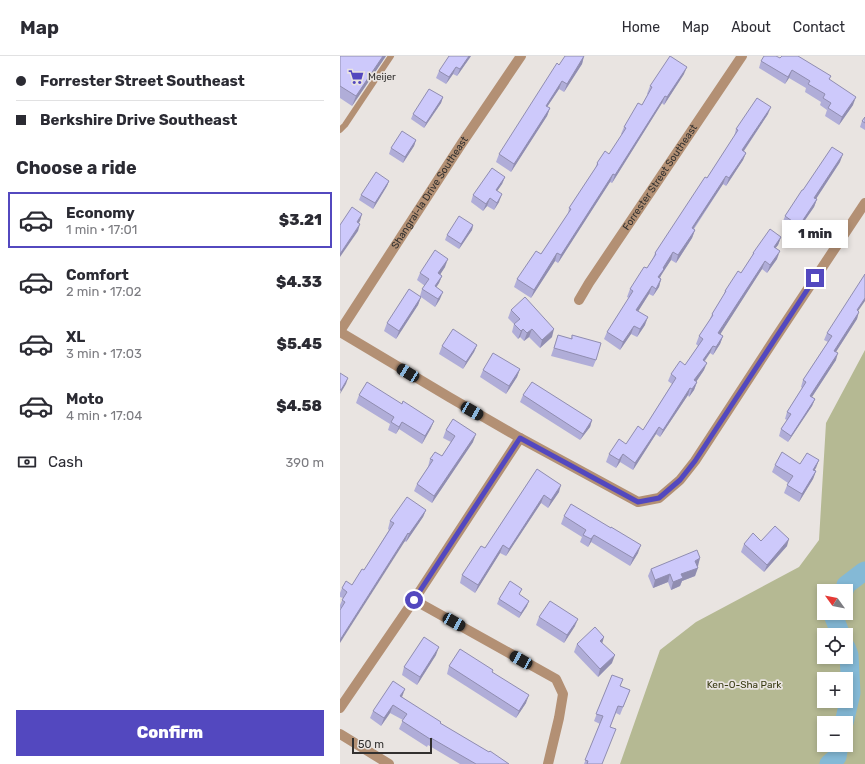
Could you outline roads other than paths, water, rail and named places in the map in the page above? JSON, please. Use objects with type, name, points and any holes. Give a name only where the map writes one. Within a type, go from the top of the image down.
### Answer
[{"type":"street","name":"Shangrai-la Drive Southeast","points":[[340,331],[521,56]]},
{"type":"street","name":"Forrester Street Southeast","points":[[579,300],[742,56]]},
{"type":"street","points":[[340,331],[520,438],[638,502],[659,498],[680,480],[695,461],[865,203]]},
{"type":"street","points":[[340,708],[414,600],[520,438]]},
{"type":"street","points":[[414,600],[556,678],[563,694],[548,764]]},
{"type":"street","points":[[340,734],[389,764]]},
{"type":"lane","points":[[340,130],[345,125],[391,56]]},
{"type":"waterway","points":[[847,584],[865,571]]},
{"type":"waterway","points":[[835,620],[838,628]]},
{"type":"waterway","points":[[846,716],[851,693],[849,664]]},
{"type":"waterway","points":[[829,764],[837,757],[838,752]]},
{"type":"place","name":"Meijer","points":[[356,77]]},
{"type":"park label","name":"Ken-O-Sha Park","points":[[744,685]]}]
